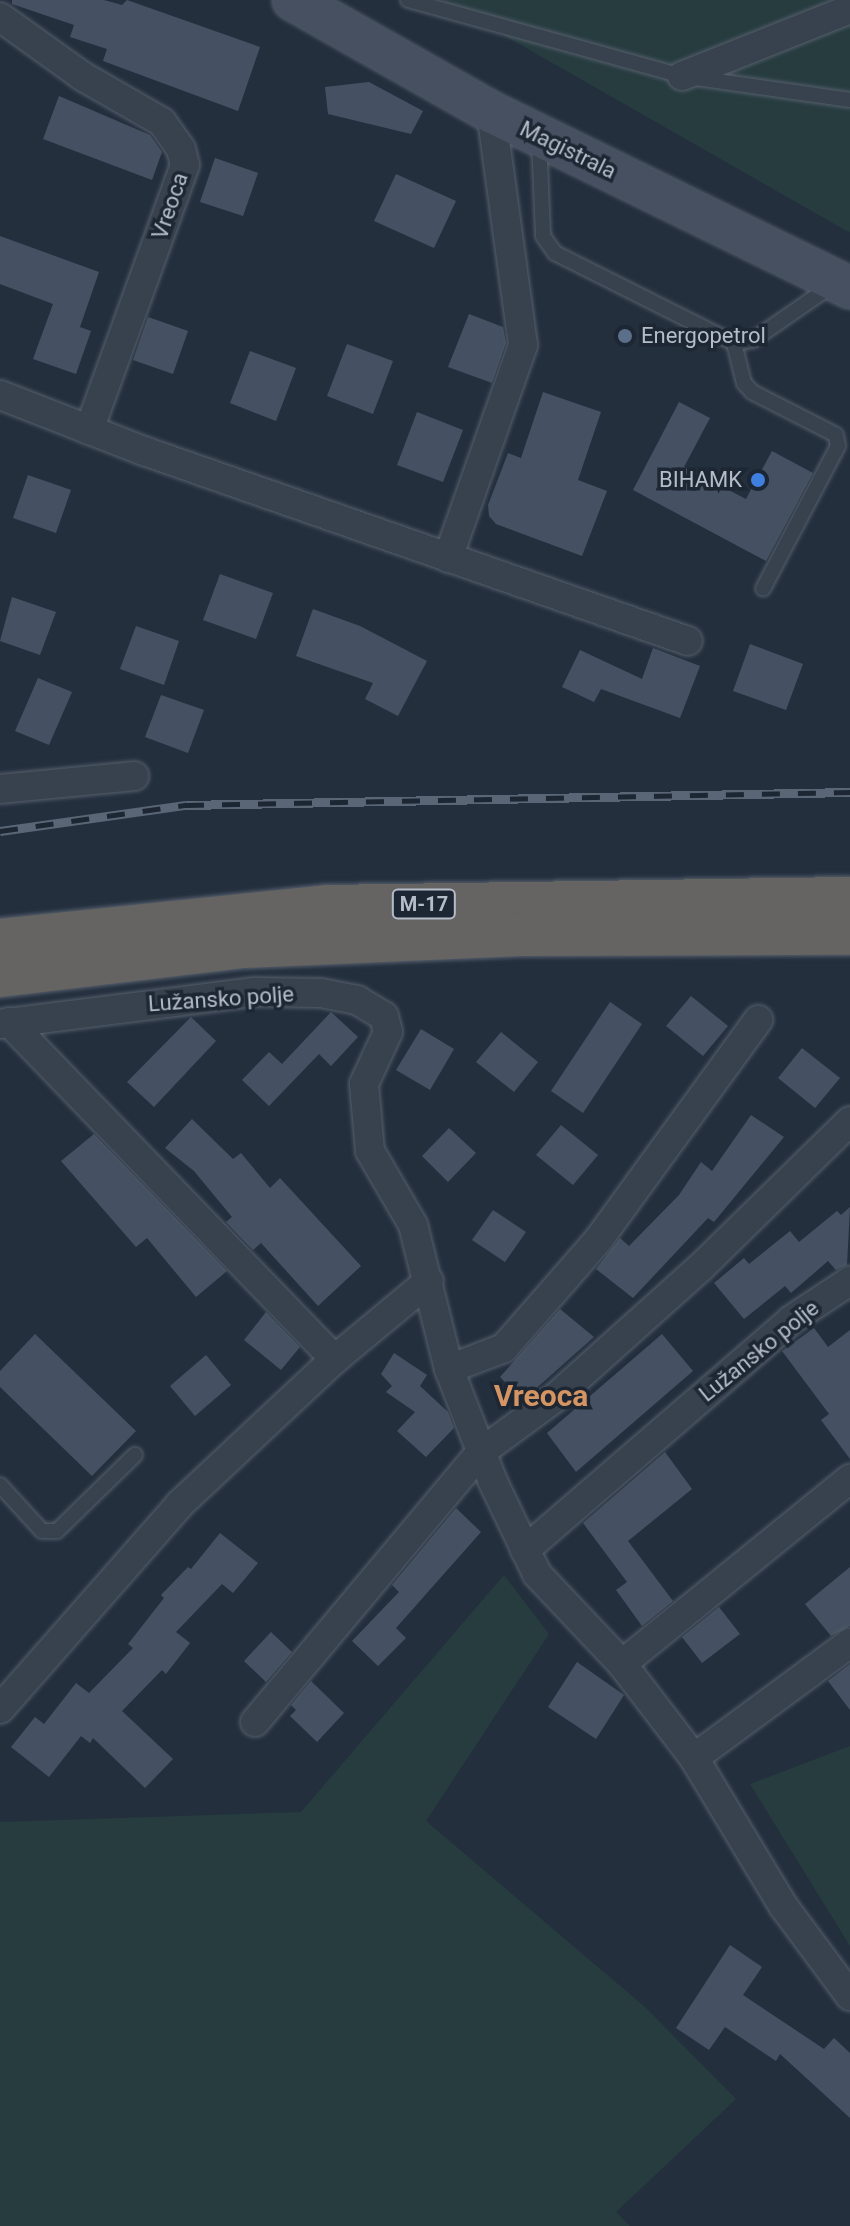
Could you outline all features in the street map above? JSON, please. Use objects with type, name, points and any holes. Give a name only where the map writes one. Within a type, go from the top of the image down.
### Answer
[{"type":"highway","name":"M-17","points":[[0,941],[327,907],[850,899]]},
{"type":"highway","name":"M-17","points":[[0,975],[243,946],[520,934],[850,933]]},
{"type":"main road","name":"Magistrala","points":[[293,0],[491,112],[843,285]]},
{"type":"street","points":[[682,76],[850,9]]},
{"type":"street","name":"Vreoca","points":[[0,17],[82,76],[162,122],[181,149],[185,165],[89,430]]},
{"type":"street","points":[[448,558],[523,345],[491,112]]},
{"type":"street","points":[[0,395],[89,430],[688,641]]},
{"type":"street","points":[[0,789],[134,776]]},
{"type":"street","name":"Lužansko polje","points":[[4,1023],[255,992],[321,993],[378,1010],[388,1032],[364,1084],[370,1151],[413,1225],[449,1369],[480,1453],[525,1550],[537,1574],[622,1664],[694,1758],[784,1907],[850,1996]]},
{"type":"street","points":[[449,1369],[504,1348],[608,1227],[758,1020]]},
{"type":"street","name":"Lužansko polje","points":[[4,1023],[335,1359]]},
{"type":"street","points":[[255,1722],[480,1453],[612,1347],[850,1121]]},
{"type":"street","points":[[0,1709],[180,1504],[335,1359],[429,1281]]},
{"type":"street","name":"Lužansko polje","points":[[525,1550],[791,1320],[850,1281]]},
{"type":"street","points":[[622,1664],[850,1479]]},
{"type":"street","points":[[694,1758],[850,1643]]},
{"type":"lane","points":[[408,0],[682,76],[850,100]]},
{"type":"lane","points":[[539,135],[543,236],[555,253],[734,343],[753,340],[843,285]]},
{"type":"lane","points":[[734,343],[744,383],[752,392],[836,435],[838,446],[763,589]]},
{"type":"lane","points":[[0,1485],[42,1531],[57,1531],[135,1455]]},
{"type":"green space","points":[[442,0],[850,0],[850,232],[845,230]]},
{"type":"green space","points":[[504,1575],[549,1634],[426,1821],[645,2007],[736,2099],[616,2212],[630,2226],[0,2226],[0,1822],[301,1812]]},
{"type":"green space","points":[[850,1746],[850,1946],[750,1784]]},
{"type":"building","points":[[12,0],[104,0],[122,5],[127,0],[260,47],[238,111],[103,61],[107,49],[70,37],[74,25],[12,4]]},
{"type":"building","points":[[369,82],[423,111],[411,134],[328,114],[325,87]]},
{"type":"building","points":[[59,96],[150,135],[162,152],[152,180],[43,139]]},
{"type":"building","points":[[215,158],[258,173],[243,216],[200,202]]},
{"type":"building","points":[[396,174],[456,201],[434,248],[374,221]]},
{"type":"building","points":[[0,236],[99,272],[80,327],[91,331],[76,374],[33,359],[53,304],[0,284]]},
{"type":"building","points":[[469,314],[503,327],[506,343],[492,383],[448,367]]},
{"type":"building","points":[[148,317],[188,331],[173,374],[133,360]]},
{"type":"building","points":[[347,344],[393,361],[373,414],[327,396]]},
{"type":"building","points":[[250,351],[296,368],[276,421],[230,403]]},
{"type":"building","points":[[543,392],[601,412],[578,480],[607,491],[582,556],[496,524],[489,516],[488,505],[508,453],[521,458]]},
{"type":"building","points":[[679,402],[710,418],[684,467],[746,499],[772,451],[813,473],[766,561],[633,490]]},
{"type":"building","points":[[417,412],[463,430],[443,482],[397,465]]},
{"type":"building","points":[[28,475],[71,490],[56,533],[13,518]]},
{"type":"building","points":[[220,574],[273,593],[256,639],[203,620]]},
{"type":"building","points":[[12,597],[56,612],[40,655],[0,641]]},
{"type":"building","points":[[313,609],[360,626],[427,661],[398,716],[365,699],[373,683],[296,656]]},
{"type":"building","points":[[136,626],[179,641],[164,685],[120,669]]},
{"type":"building","points":[[750,644],[803,664],[786,710],[733,691]]},
{"type":"building","points":[[653,648],[700,666],[680,718],[601,689],[594,702],[562,687],[580,650],[642,679]]},
{"type":"building","points":[[38,678],[72,692],[49,745],[15,731]]},
{"type":"building","points":[[161,695],[204,710],[188,753],[145,737]]},
{"type":"building","points":[[691,996],[728,1026],[703,1056],[666,1026]]},
{"type":"building","points":[[610,1002],[642,1024],[583,1113],[551,1091]]},
{"type":"building","points":[[331,1012],[358,1037],[331,1066],[319,1054],[269,1106],[242,1080],[269,1052],[282,1064]]},
{"type":"building","points":[[191,1017],[216,1041],[154,1107],[127,1082]]},
{"type":"building","points":[[421,1029],[454,1049],[430,1090],[396,1070]]},
{"type":"building","points":[[501,1032],[538,1062],[514,1092],[476,1062]]},
{"type":"building","points":[[802,1048],[840,1078],[815,1108],[778,1078]]},
{"type":"building","points":[[751,1115],[784,1137],[714,1222],[708,1218],[633,1298],[596,1269],[620,1238],[629,1246],[679,1195],[701,1162],[712,1171]]},
{"type":"building","points":[[192,1119],[233,1159],[241,1153],[270,1188],[280,1178],[361,1266],[318,1306],[261,1243],[253,1250],[226,1222],[232,1217],[194,1171],[165,1148]]},
{"type":"building","points":[[561,1125],[598,1155],[573,1185],[536,1155]]},
{"type":"building","points":[[449,1128],[476,1153],[448,1182],[422,1156]]},
{"type":"building","points":[[94,1134],[227,1271],[196,1297],[147,1238],[136,1247],[61,1161]]},
{"type":"building","points":[[850,1207],[847,1265],[836,1270],[828,1261],[791,1293],[785,1286],[744,1319],[714,1283],[744,1258],[749,1264],[790,1231],[799,1242],[837,1211],[841,1215]]},
{"type":"building","points":[[493,1210],[526,1232],[505,1262],[472,1240]]},
{"type":"building","points":[[560,1309],[594,1337],[523,1400],[500,1377]]},
{"type":"building","points":[[266,1312],[300,1347],[281,1370],[244,1340]]},
{"type":"building","points":[[814,1328],[828,1347],[850,1330],[850,1459],[821,1420],[829,1414],[782,1351]]},
{"type":"building","points":[[35,1334],[136,1431],[92,1476],[0,1387],[0,1371]]},
{"type":"building","points":[[662,1334],[693,1371],[576,1472],[547,1433]]},
{"type":"building","points":[[394,1353],[427,1375],[420,1386],[448,1412],[454,1428],[426,1457],[397,1431],[415,1412],[386,1392],[392,1386],[381,1374]]},
{"type":"building","points":[[206,1355],[231,1385],[195,1416],[170,1386]]},
{"type":"building","points":[[665,1452],[692,1489],[628,1541],[673,1601],[642,1626],[616,1590],[627,1582],[583,1523]]},
{"type":"building","points":[[456,1508],[481,1532],[396,1628],[406,1638],[378,1666],[352,1641],[399,1592],[392,1585]]},
{"type":"building","points":[[220,1533],[258,1563],[233,1593],[222,1584],[176,1632],[190,1643],[166,1674],[162,1670],[122,1711],[173,1759],[145,1788],[93,1738],[90,1743],[81,1736],[49,1777],[11,1747],[35,1717],[44,1724],[76,1683],[89,1693],[133,1648],[128,1644],[164,1598],[161,1595],[188,1567],[191,1569]]},
{"type":"building","points":[[850,1567],[850,1626],[831,1636],[805,1604]]},
{"type":"building","points":[[719,1607],[740,1634],[702,1663],[682,1637]]},
{"type":"building","points":[[271,1632],[292,1652],[266,1682],[244,1661]]},
{"type":"building","points":[[577,1662],[624,1695],[596,1739],[548,1707]]},
{"type":"building","points":[[850,1664],[850,1710],[828,1681]]},
{"type":"building","points":[[311,1681],[344,1713],[317,1742],[290,1716],[296,1710],[291,1705]]},
{"type":"building","points":[[730,1945],[762,1967],[743,1995],[824,2049],[834,2038],[850,2053],[850,2118],[780,2054],[776,2061],[725,2027],[709,2050],[676,2028]]},
{"type":"railway","points":[[0,831],[186,805],[850,792]]},
{"type":"place","name":"Energopetrol","points":[[625,336]]},
{"type":"place","name":"BIHAMK","points":[[758,480]]},
{"type":"district","name":"Vreoca","points":[[541,1396]]}]
